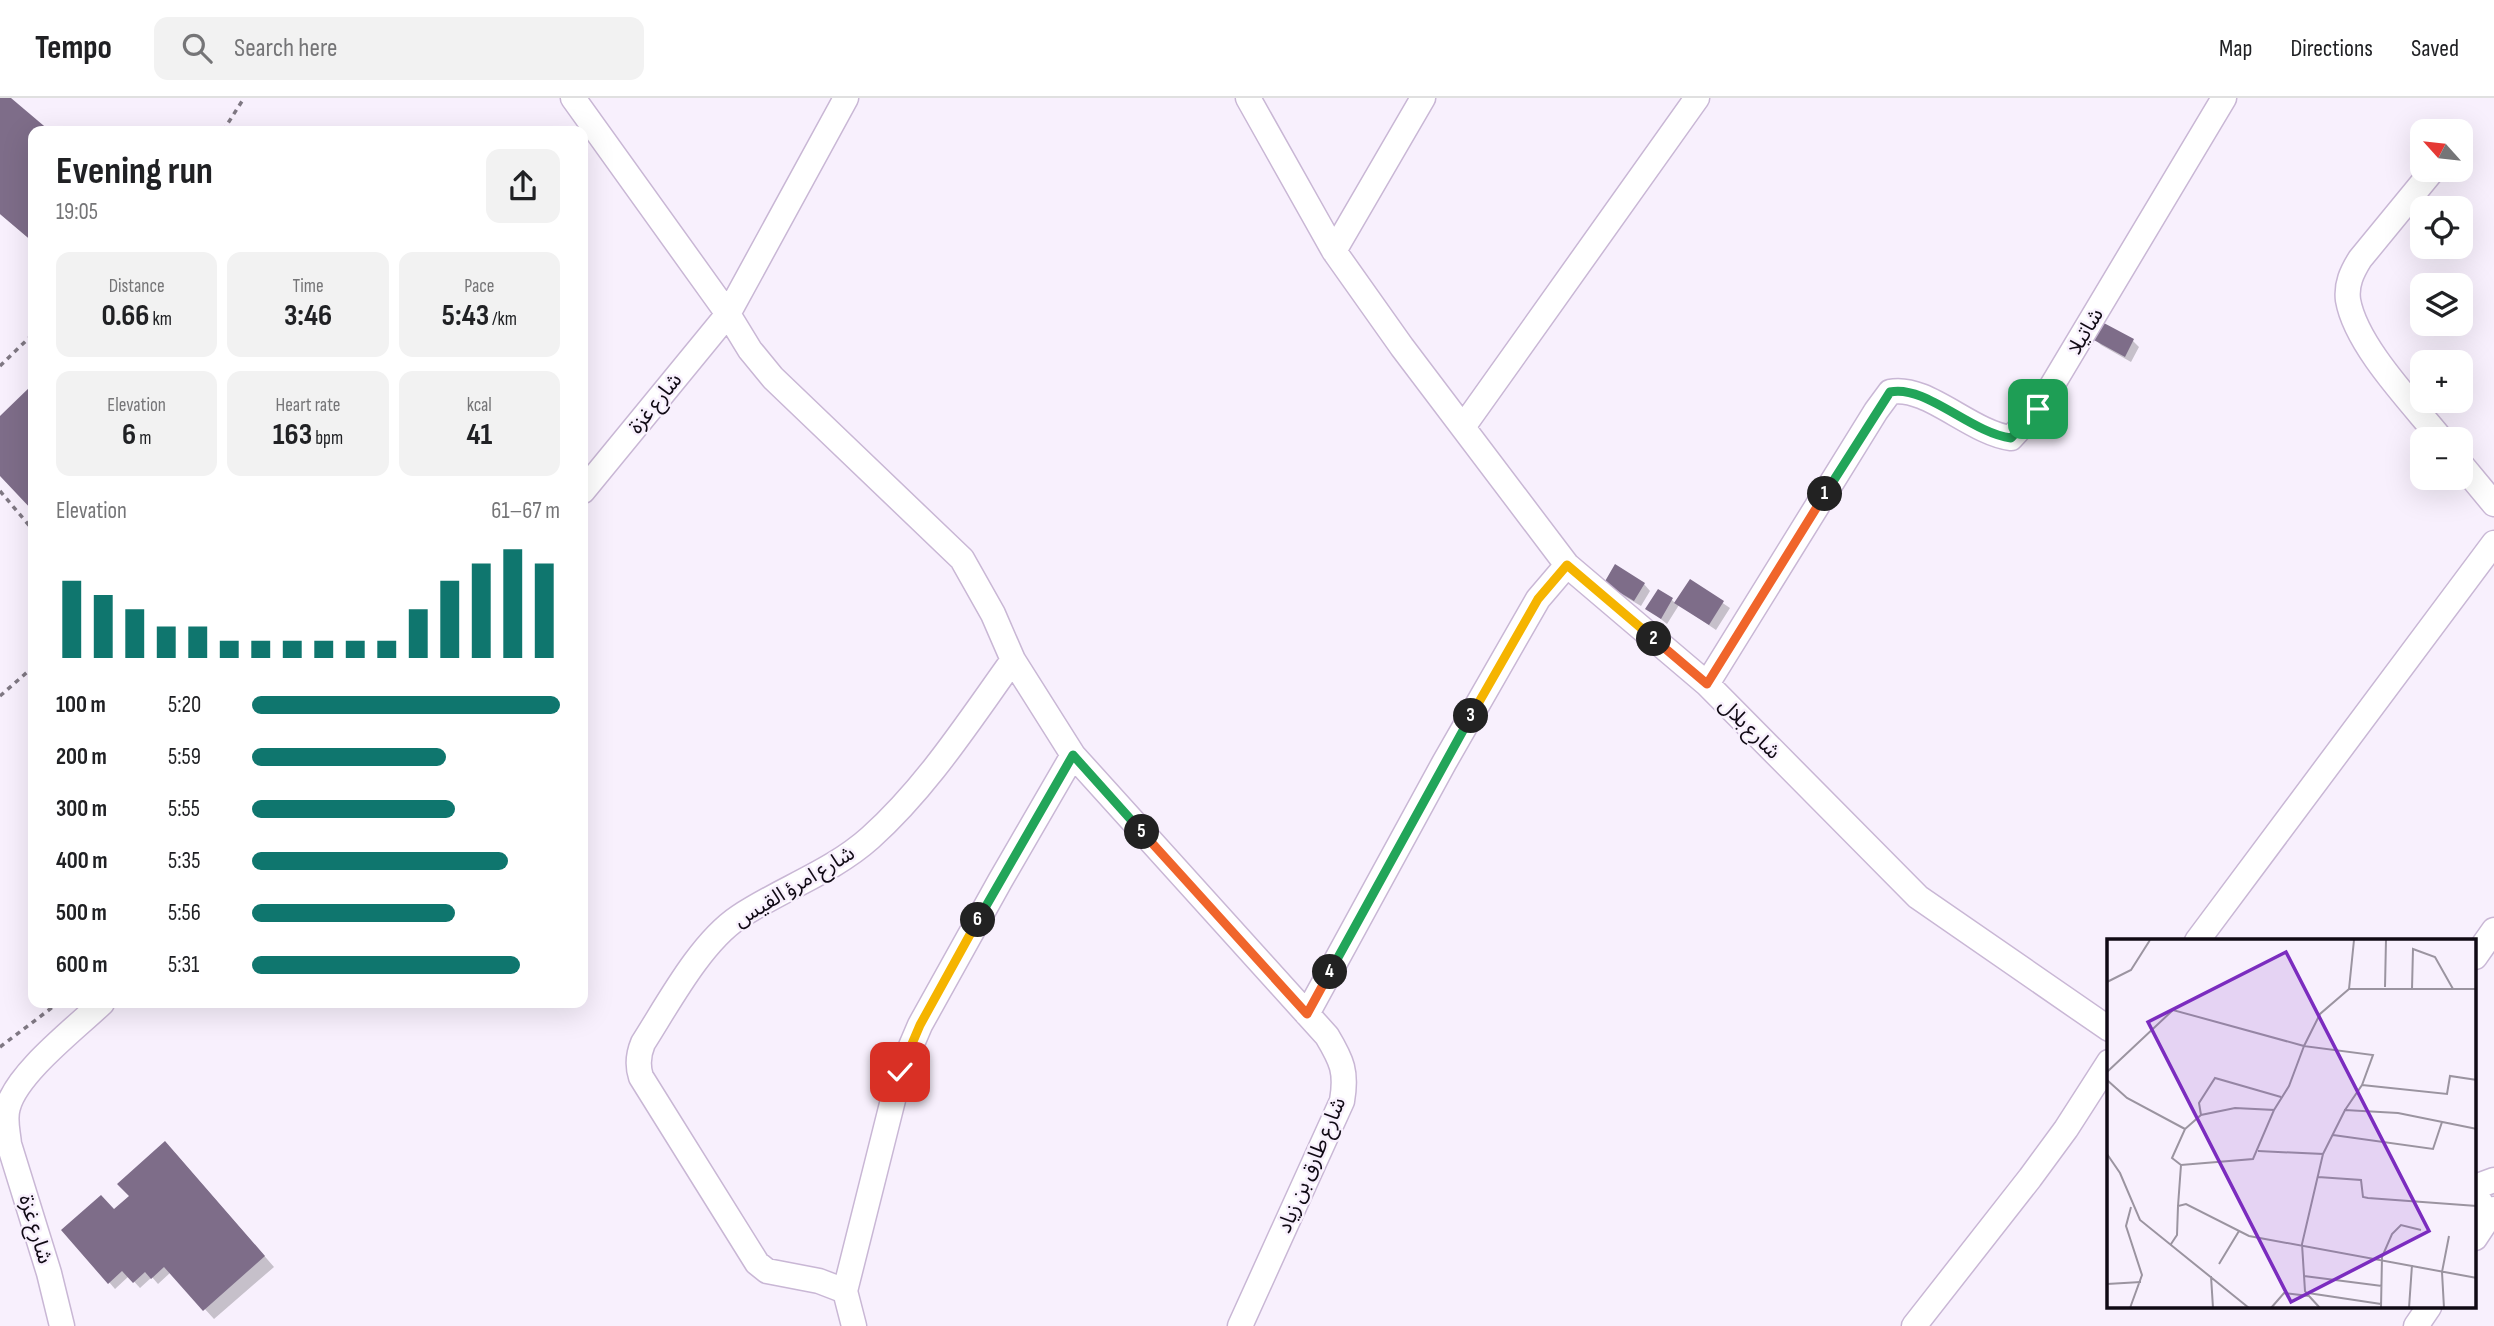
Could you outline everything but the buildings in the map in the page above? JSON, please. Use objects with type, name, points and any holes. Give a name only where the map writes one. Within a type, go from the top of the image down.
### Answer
[{"type":"street","name":"شارع طارق بن زياد","points":[[573,98],[728,314],[750,350],[773,378],[962,559],[993,614],[1013,660],[1073,755],[1307,1014],[1338,1054],[1346,1080],[1342,1101],[1240,1326]]},
{"type":"street","name":"شارع غزة","points":[[588,485],[728,314],[846,98]]},
{"type":"street","name":"شارع بلال","points":[[1248,98],[1334,251],[1567,565],[1707,684],[1919,897],[2107,1028]]},
{"type":"street","points":[[1334,251],[1423,98]]},
{"type":"street","points":[[1463,427],[1697,98]]},
{"type":"street","name":"شاتيلا","points":[[1707,684],[1890,392],[1901,390],[1915,393],[2001,437],[2011,438],[2020,430],[2038,409],[2224,98]]},
{"type":"street","points":[[2423,182],[2360,259],[2350,275],[2348,299],[2354,318],[2380,364],[2431,427]]},
{"type":"street","points":[[2473,479],[2494,504]]},
{"type":"street","points":[[2198,939],[2494,543]]},
{"type":"street","points":[[1307,1014],[1444,762],[1531,611],[1567,565]]},
{"type":"street","name":"شارع امرؤ القيس","points":[[845,1291],[767,1270],[757,1263],[641,1077],[638,1067],[639,1054],[643,1043],[689,972],[722,930],[801,884],[869,839],[905,803],[960,734],[1013,660]]},
{"type":"street","points":[[854,1326],[845,1291],[900,1072],[915,1037],[999,881],[1073,755]]},
{"type":"street","points":[[2476,956],[2494,930]]},
{"type":"street","name":"شارع غزة","points":[[62,1326],[49,1273],[9,1144],[6,1122],[8,1107],[21,1080],[97,1008]]},
{"type":"street","points":[[1914,1326],[2030,1178],[2066,1129],[2107,1065]]},
{"type":"street","points":[[2476,1187],[2494,1180]]},
{"type":"street","points":[[2476,1196],[2483,1209],[2484,1223]]},
{"type":"street","points":[[2416,1326],[2427,1308]]},
{"type":"path","points":[[226,126],[244,98]]},
{"type":"path","points":[[0,366],[28,339]]},
{"type":"path","points":[[0,491],[28,524]]},
{"type":"path","points":[[0,696],[28,671]]},
{"type":"path","points":[[0,1047],[51,1008]]},
{"type":"route","points":[[900,1072],[920,1025],[999,881],[1073,755],[1307,1014],[1444,762],[1538,599],[1567,565],[1707,684],[1890,392],[1901,390],[1915,393],[2001,437],[2011,438],[2038,409]]}]
